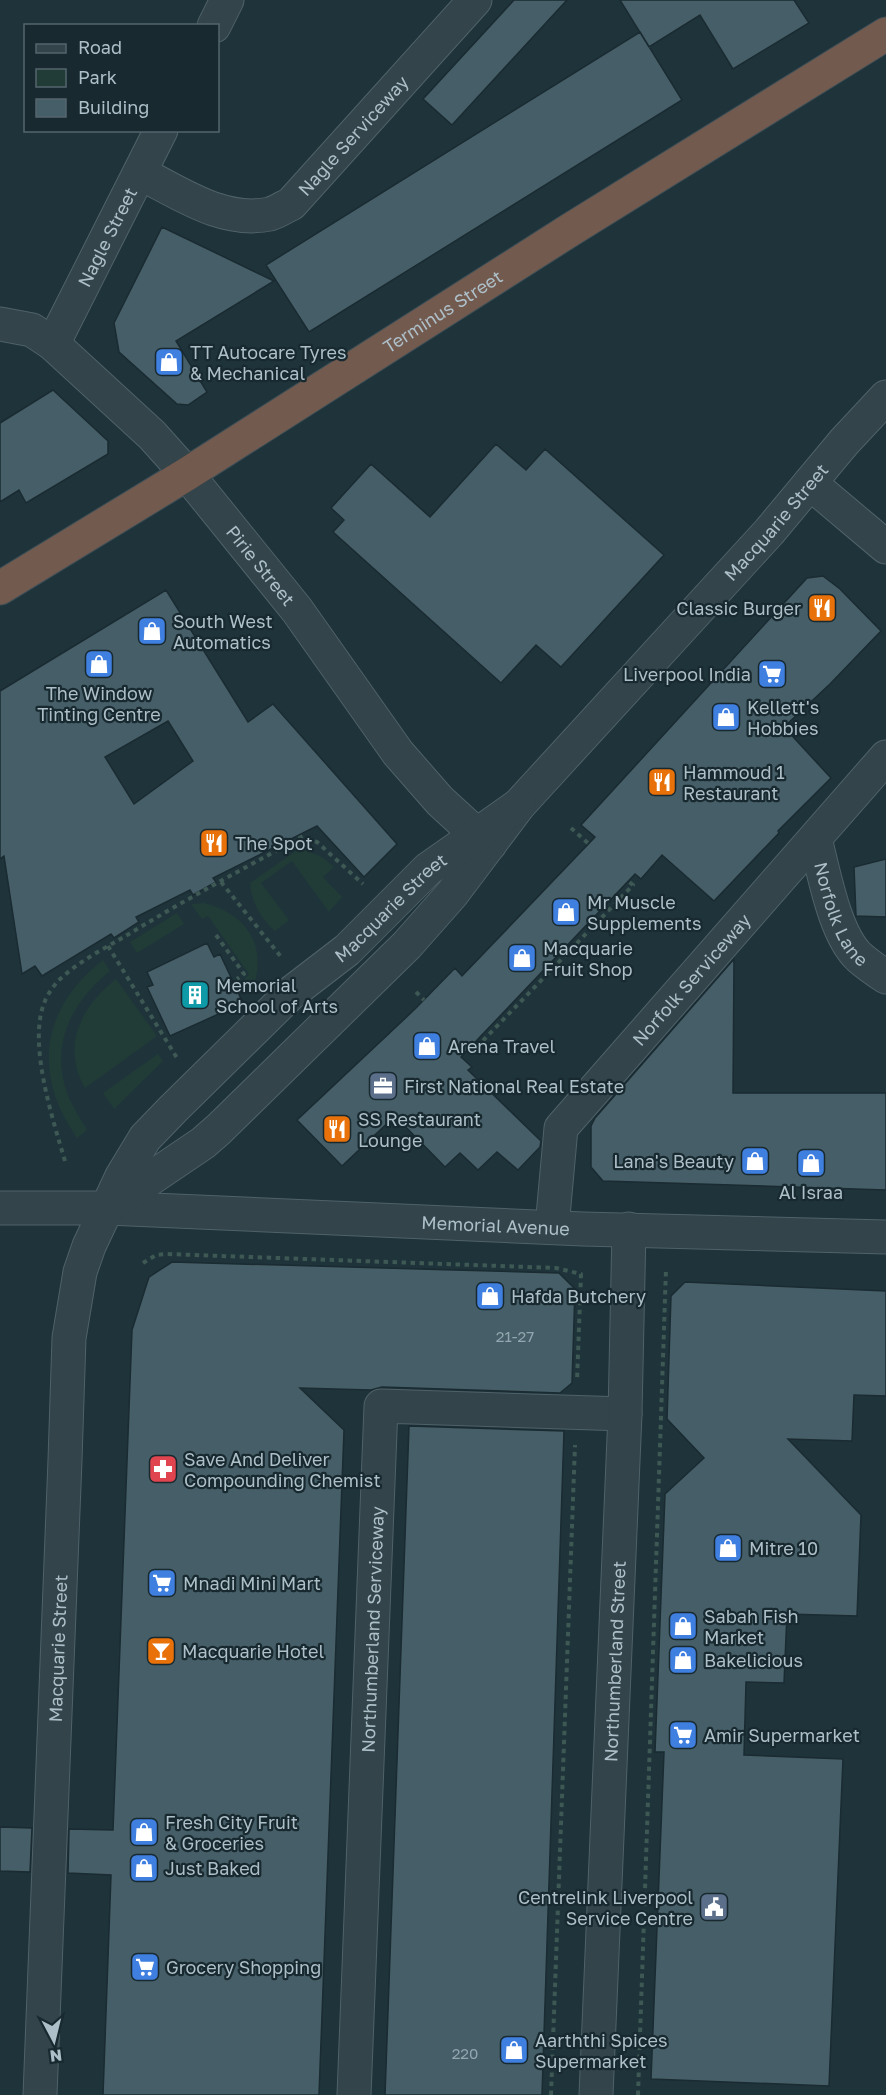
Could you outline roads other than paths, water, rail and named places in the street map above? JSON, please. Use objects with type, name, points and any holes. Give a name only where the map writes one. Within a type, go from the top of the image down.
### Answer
[{"type":"highway","name":"Terminus Street","points":[[0,588],[187,474],[570,230],[886,34]]},
{"type":"street","points":[[215,24],[227,0]]},
{"type":"street","name":"Nagle Serviceway","points":[[140,173],[204,206],[231,214],[253,216],[273,213],[291,204],[475,0]]},
{"type":"street","name":"Nagle Street","points":[[53,344],[160,132]]},
{"type":"street","name":"Pirie Street","points":[[0,324],[32,330],[53,344],[144,427],[187,474],[297,610],[398,753],[430,791],[483,839]]},
{"type":"street","name":"Macquarie Street","points":[[40,2095],[67,1357],[80,1272],[89,1246],[107,1208],[134,1155],[146,1138],[174,1108],[291,993],[347,950],[428,869],[483,839],[519,806],[769,532],[844,442],[886,397]]},
{"type":"street","points":[[810,483],[886,546]]},
{"type":"street","name":"Norfolk Serviceway","points":[[552,1227],[561,1128],[886,757]]},
{"type":"street","name":"Norfolk Lane","points":[[815,838],[837,918],[845,938],[859,957],[886,976]]},
{"type":"street","name":"Macquarie Street","points":[[107,1208],[203,1143],[219,1129],[407,945],[452,894],[483,839]]},
{"type":"street","name":"Memorial Avenue","points":[[0,1208],[107,1208],[552,1227],[886,1237]]},
{"type":"street","name":"Northumberland Street","points":[[597,2095],[625,1414],[629,1229]]},
{"type":"street","name":"Northumberland Serviceway","points":[[354,2095],[381,1406],[625,1414]]},
{"type":"place","name":"TT Autocare Tyres & Mechanical","points":[[169,362]]},
{"type":"place","name":"Classic Burger","points":[[822,608]]},
{"type":"place","name":"South West Automatics","points":[[152,631]]},
{"type":"place","name":"The Window Tinting Centre","points":[[99,664]]},
{"type":"place","name":"Liverpool India","points":[[772,674]]},
{"type":"place","name":"Kellett's Hobbies","points":[[726,717]]},
{"type":"place","name":"Hammoud 1 Restaurant","points":[[662,782]]},
{"type":"place","name":"The Spot","points":[[214,843]]},
{"type":"place","name":"Mr Muscle Supplements","points":[[566,912]]},
{"type":"place","name":"Macquarie Fruit Shop","points":[[522,958]]},
{"type":"place","name":"Memorial School of Arts","points":[[195,995]]},
{"type":"place","name":"Arena Travel","points":[[427,1046]]},
{"type":"place","name":"First National Real Estate","points":[[383,1086]]},
{"type":"place","name":"SS Restaurant Lounge","points":[[337,1129]]},
{"type":"place","name":"Lana's Beauty","points":[[755,1161]]},
{"type":"place","name":"Al Israa","points":[[811,1163]]},
{"type":"place","name":"Hafda Butchery","points":[[490,1296]]},
{"type":"place","name":"Save And Deliver Compounding Chemist","points":[[163,1469]]},
{"type":"place","name":"Mitre 10","points":[[728,1548]]},
{"type":"place","name":"Mnadi Mini Mart","points":[[162,1583]]},
{"type":"place","name":"Sabah Fish Market","points":[[683,1626]]},
{"type":"place","name":"Macquarie Hotel","points":[[161,1651]]},
{"type":"place","name":"Bakelicious","points":[[683,1660]]},
{"type":"place","name":"Amir Supermarket","points":[[683,1735]]},
{"type":"place","name":"Fresh City Fruit & Groceries","points":[[144,1832]]},
{"type":"place","name":"Just Baked","points":[[144,1868]]},
{"type":"place","name":"Centrelink Liverpool Service Centre","points":[[714,1907]]},
{"type":"place","name":"Grocery Shopping","points":[[145,1967]]},
{"type":"place","name":"Aarththi Spices Supermarket","points":[[514,2050]]}]
